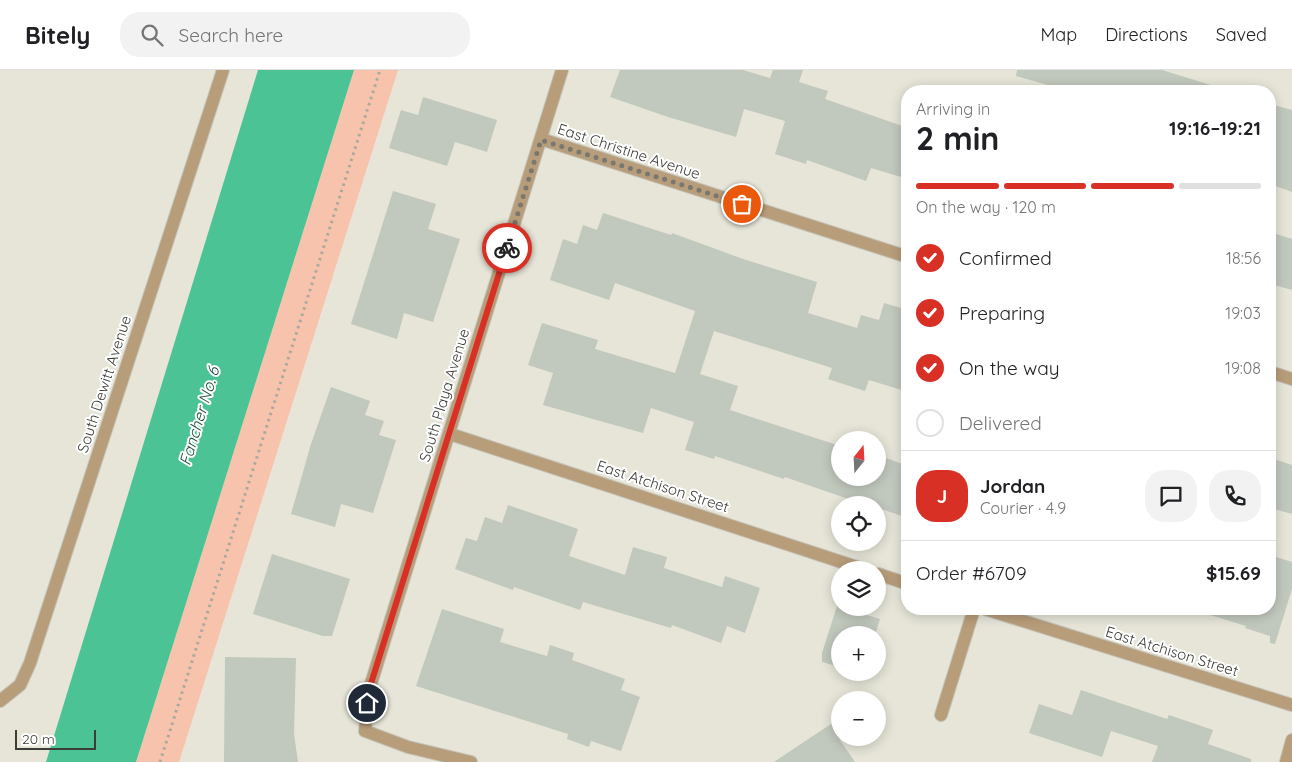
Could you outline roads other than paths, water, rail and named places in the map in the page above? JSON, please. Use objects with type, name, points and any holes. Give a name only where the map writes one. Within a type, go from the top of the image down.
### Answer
[{"type":"street","name":"South Dewitt Avenue","points":[[1,700],[20,685],[30,663],[224,70]]},
{"type":"street","name":"South Playa Avenue","points":[[471,762],[408,747],[365,731],[369,690],[562,70]]},
{"type":"street","name":"East Christine Avenue","points":[[541,140],[901,254]]},
{"type":"street","points":[[1276,374],[1292,379]]},
{"type":"street","name":"East Atchison Street","points":[[450,434],[838,561]]},
{"type":"street","points":[[886,577],[901,582]]},
{"type":"street","points":[[941,715],[972,615]]},
{"type":"street","name":"East Atchison Street","points":[[1004,615],[1292,706]]},
{"type":"street","points":[[1286,762],[1292,740]]},
{"type":"water","name":"Fancher No. 6","points":[[258,70],[354,70],[136,762],[46,762]]}]
